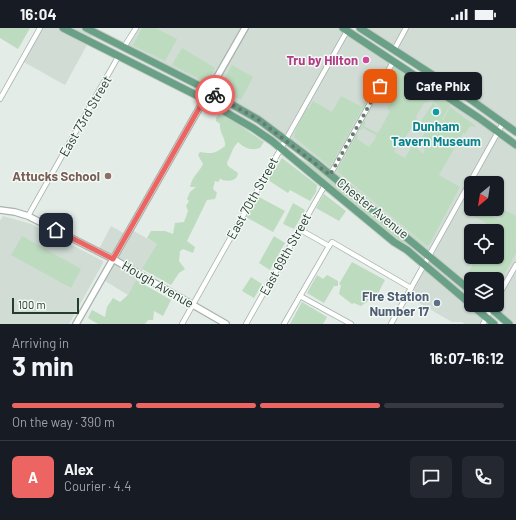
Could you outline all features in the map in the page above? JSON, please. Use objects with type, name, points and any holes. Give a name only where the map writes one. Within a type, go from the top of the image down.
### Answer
[{"type":"main road","name":"Chester Avenue","points":[[63,28],[204,99],[253,128],[280,148],[424,266],[484,321],[494,324]]},
{"type":"main road","name":"Chester Avenue","points":[[86,28],[209,91],[259,120],[330,175],[464,285]]},
{"type":"main road","points":[[360,28],[467,97],[516,132]]},
{"type":"main road","points":[[345,29],[480,118],[516,145]]},
{"type":"main road","points":[[497,312],[509,324]]},
{"type":"street","points":[[0,99],[40,28]]},
{"type":"street","points":[[124,47],[136,28]]},
{"type":"street","points":[[76,324],[245,28]]},
{"type":"street","points":[[394,50],[406,28]]},
{"type":"street","name":"East 70th Street","points":[[182,324],[345,29]]},
{"type":"street","name":"East 73rd Street","points":[[28,216],[118,57]]},
{"type":"street","points":[[330,175],[393,62]]},
{"type":"street","points":[[391,324],[503,123]]},
{"type":"street","name":"East 69th Street","points":[[246,324],[325,185]]},
{"type":"street","name":"Hough Avenue","points":[[0,211],[15,212],[28,216],[113,259],[226,324]]},
{"type":"street","points":[[299,230],[329,246]]},
{"type":"street","points":[[284,324],[332,242],[411,288]]},
{"type":"street","points":[[504,286],[516,265]]},
{"type":"street","points":[[300,296],[351,324]]},
{"type":"shaded area","points":[[40,28],[86,28],[94,32],[65,85],[22,61]]},
{"type":"shaded area","points":[[136,28],[343,28],[516,145],[516,324],[509,324],[496,312],[504,312],[504,272],[464,272],[464,312],[489,312],[483,324],[452,322],[407,296],[429,257],[259,120],[124,47]]},
{"type":"shaded area","points":[[360,28],[516,28],[516,132]]},
{"type":"shaded area","points":[[3,216],[31,224],[103,261],[69,324],[0,324],[0,221]]},
{"type":"shaded area","points":[[111,226],[127,235],[130,229],[157,244],[128,295],[102,279],[113,259],[98,251]]},
{"type":"green space","points":[[0,28],[30,28],[18,49],[0,38]]},
{"type":"green space","points":[[142,28],[156,28],[177,39],[165,61],[133,45]]},
{"type":"green space","points":[[182,48],[215,68],[208,82],[203,81],[172,65]]},
{"type":"green space","points":[[232,65],[253,77],[241,100],[219,88]]},
{"type":"green space","points":[[396,68],[432,92],[433,95],[427,103],[425,102],[416,116],[417,119],[405,138],[401,138],[394,152],[405,158],[413,144],[423,154],[425,150],[419,143],[424,134],[422,128],[418,125],[420,122],[422,124],[423,122],[421,121],[433,103],[441,110],[442,109],[433,101],[439,96],[451,104],[442,119],[443,120],[450,107],[476,126],[470,126],[465,134],[463,133],[439,175],[460,187],[429,245],[427,246],[337,171],[357,134],[357,139],[369,147],[375,139],[376,135],[363,128],[359,131],[364,121],[366,122],[364,126],[377,133],[380,130],[390,111],[387,109],[396,92],[394,85],[390,82],[386,82]]},
{"type":"green space","points":[[371,85],[375,86],[330,167],[294,137],[301,118],[313,101],[332,112],[341,96],[362,107],[373,88]]},
{"type":"green space","points":[[219,113],[223,114],[264,142],[260,148],[257,149],[248,148],[238,142],[234,147],[227,163],[228,166],[238,173],[237,176],[232,180],[227,181],[222,180],[221,178],[218,182],[215,181],[213,189],[217,193],[215,199],[207,200],[187,241],[195,247],[193,253],[183,249],[180,251],[179,261],[185,269],[179,273],[171,285],[142,269],[157,244],[147,238],[151,231],[165,231],[173,234],[175,223],[184,222],[188,211],[186,206],[189,201],[187,199],[190,192],[196,187],[190,187],[191,183],[203,164],[198,155],[200,152],[211,153],[219,151],[225,146],[220,130],[220,124],[216,121]]},
{"type":"green space","points":[[296,156],[315,167],[412,248],[395,238]]},
{"type":"green space","points":[[282,158],[317,185],[316,192],[310,201],[290,190],[288,193],[268,180]]},
{"type":"green space","points":[[336,173],[426,247],[424,247],[341,179]]},
{"type":"green space","points":[[324,194],[346,211],[339,221],[316,208]]},
{"type":"green space","points":[[259,197],[285,211],[273,232],[246,217],[254,203],[256,204]]},
{"type":"green space","points":[[293,203],[305,210],[294,229],[283,224]]},
{"type":"green space","points":[[505,210],[516,216],[516,253],[504,274],[504,272],[469,272],[473,264],[504,264],[504,224],[488,224],[474,216],[491,216],[499,220],[501,216],[504,216]]},
{"type":"green space","points":[[22,236],[81,269],[71,288],[11,255]]},
{"type":"green space","points":[[274,236],[285,243],[270,270],[259,263]]},
{"type":"green space","points":[[352,262],[385,280],[373,303],[368,301],[361,306],[354,303],[352,304],[339,294],[341,285],[339,284]]},
{"type":"green space","points":[[317,275],[323,279],[327,275],[338,281],[338,286],[334,286],[324,303],[307,293]]},
{"type":"green space","points":[[251,277],[262,284],[254,298],[242,291]]},
{"type":"green space","points":[[136,280],[171,300],[163,316],[154,311],[153,320],[148,320],[145,324],[98,324],[88,318],[92,310],[105,317],[107,307],[113,298],[120,302],[128,295]]},
{"type":"green space","points":[[302,302],[327,317],[323,324],[290,324]]},
{"type":"way so far","points":[[215,95],[259,120],[330,175],[380,86]]},
{"type":"place","name":"Tru by Hilton","points":[[366,60]]},
{"type":"place","name":"Cafe Phix","points":[[380,86]]},
{"type":"place","name":"Dunham Tavern Museum","points":[[436,112]]},
{"type":"place","name":"Attucks School","points":[[108,176]]},
{"type":"place","name":"Fire Station Number 17","points":[[437,303]]},
{"type":"route","points":[[56,230],[113,259],[209,91],[215,95]]}]
